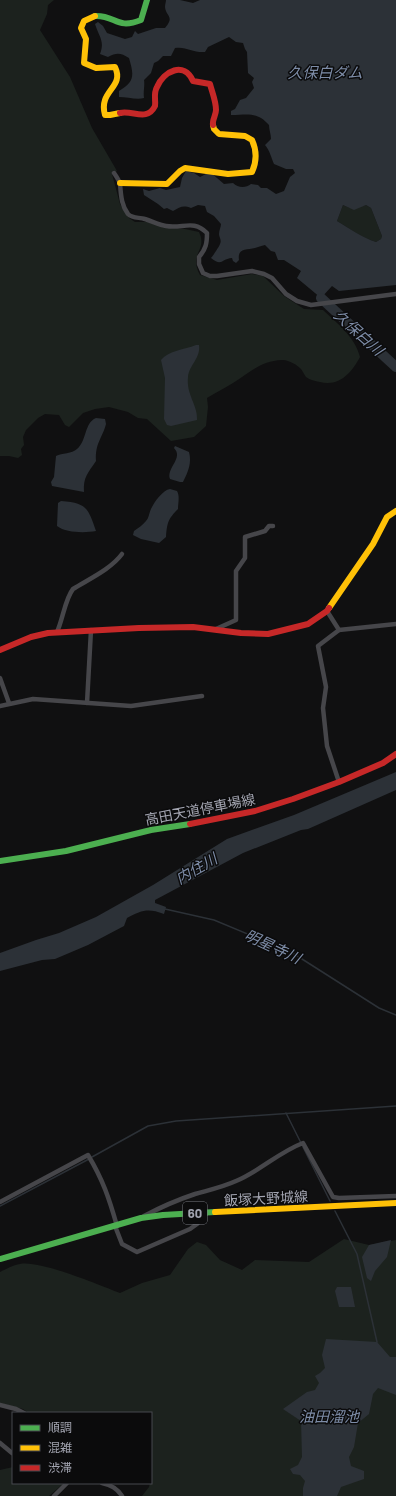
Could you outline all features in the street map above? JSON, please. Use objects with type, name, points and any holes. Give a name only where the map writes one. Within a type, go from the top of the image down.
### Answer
[{"type":"street","points":[[120,183],[167,184],[183,169],[191,168],[203,171],[235,174],[252,172],[255,166],[255,147],[252,140],[245,136],[219,134],[214,129],[212,123],[216,112],[216,105],[210,84],[193,81],[190,75],[181,69],[173,70],[157,85],[155,92],[156,105],[153,110],[147,114],[140,116],[126,112],[109,116],[105,115],[103,105],[108,92],[119,79],[119,72],[115,67],[106,67],[99,70],[91,68],[84,63],[86,39],[81,28],[84,21],[98,15],[121,24],[131,24],[141,20],[147,0]]},
{"type":"street","points":[[114,173],[120,183],[122,204],[128,214],[134,218],[145,218],[166,226],[178,227],[193,224],[201,227],[207,233],[207,244],[204,252],[199,257],[199,264],[203,273],[210,276],[252,271],[264,274],[272,278],[286,294],[297,301],[311,305],[396,294]]},
{"type":"street","points":[[0,650],[31,637],[57,632],[193,627],[241,633],[268,634],[308,624],[327,611],[373,544],[387,517],[396,511]]},
{"type":"street","points":[[216,629],[236,620],[236,570],[245,558],[245,537],[265,531],[269,526],[273,526]]},
{"type":"street","points":[[57,632],[62,623],[70,593],[118,560],[122,554]]},
{"type":"street","points":[[327,611],[339,630]]},
{"type":"street","points":[[339,782],[327,746],[323,708],[326,687],[318,646],[339,630],[396,624]]},
{"type":"street","points":[[87,703],[91,630]]},
{"type":"street","points":[[0,678],[9,704]]},
{"type":"street","points":[[0,706],[33,699],[131,706],[202,696]]},
{"type":"street","name":"高田天道停車場線","points":[[0,861],[66,851],[151,830],[237,815],[293,799],[339,782],[383,763],[396,754]]},
{"type":"street","points":[[141,1218],[169,1204],[235,1182],[303,1143],[333,1197],[396,1196]]},
{"type":"street","points":[[0,1202],[88,1155],[100,1174],[108,1193],[122,1244],[137,1252],[190,1229],[207,1213]]},
{"type":"street","name":"飯塚大野城線","points":[[0,1259],[141,1218],[396,1203]]},
{"type":"street","points":[[0,1405],[22,1412]]},
{"type":"street","points":[[0,1443],[12,1453]]},
{"type":"street","points":[[55,1496],[67,1484]]},
{"type":"street","points":[[105,1484],[112,1486],[119,1491],[122,1496]]},
{"type":"shaded area","points":[[0,0],[54,0],[48,5],[47,14],[40,30],[70,77],[92,128],[117,171],[112,174],[120,204],[129,218],[135,222],[148,222],[164,228],[185,229],[199,232],[201,244],[196,262],[200,275],[217,280],[252,274],[263,276],[284,296],[304,309],[323,310],[340,325],[358,350],[360,357],[349,373],[339,380],[327,383],[314,381],[306,377],[300,367],[289,361],[282,360],[268,362],[207,398],[208,407],[206,426],[194,437],[171,441],[147,419],[138,418],[128,412],[109,407],[83,413],[69,427],[65,425],[59,415],[45,414],[38,418],[26,430],[23,437],[24,445],[21,449],[22,455],[18,458],[0,456]]},
{"type":"shaded area","points":[[343,205],[350,208],[366,205],[371,208],[382,236],[381,239],[376,242],[371,240],[337,221]]},
{"type":"shaded area","points":[[344,1239],[369,1245],[396,1240],[396,1496],[142,1496],[150,1484],[152,1484],[152,1412],[27,1412],[23,1409],[0,1403],[0,1272],[7,1268],[20,1264],[29,1264],[55,1269],[120,1293],[142,1283],[170,1275],[188,1249],[197,1242],[206,1245],[220,1260],[242,1270],[255,1260],[309,1262]]},
{"type":"shaded area","points":[[12,1467],[12,1484],[63,1484],[49,1496],[0,1496],[0,1470]]},
{"type":"water","name":"久保白ダム","points":[[166,0],[180,0],[193,3],[200,0],[396,0],[396,285],[339,291],[332,286],[321,298],[297,278],[301,271],[284,260],[278,260],[275,252],[271,251],[265,245],[241,251],[239,260],[236,263],[232,258],[222,262],[217,262],[211,258],[221,243],[219,234],[221,224],[214,216],[207,212],[205,206],[198,205],[191,208],[182,207],[173,211],[167,208],[164,209],[144,195],[143,189],[149,191],[160,188],[166,190],[180,187],[182,178],[186,171],[194,173],[200,177],[210,172],[224,184],[233,183],[242,187],[251,184],[258,185],[261,188],[267,188],[276,194],[284,191],[290,177],[295,173],[293,169],[286,169],[274,164],[265,145],[271,139],[269,125],[265,121],[256,116],[247,114],[231,115],[231,111],[235,109],[240,100],[246,98],[254,88],[252,82],[254,78],[248,73],[247,52],[243,43],[236,42],[229,37],[208,47],[205,52],[175,48],[171,56],[163,56],[154,63],[151,73],[144,80],[144,98],[135,99],[119,97],[119,91],[131,81],[132,78],[132,69],[129,58],[119,54],[114,54],[108,57],[100,54],[102,42],[95,24],[98,22],[103,26],[107,33],[125,39],[132,37],[135,31],[138,34],[156,28],[165,28],[170,19],[165,7]],"holes":[[[343,205],[354,210],[366,205],[371,208],[382,236],[381,239],[376,242],[371,240],[337,221]]]},
{"type":"water","points":[[199,345],[199,350],[197,358],[190,369],[188,383],[190,395],[196,409],[197,420],[171,426],[167,425],[164,419],[165,378],[161,360],[172,352]]},
{"type":"water","points":[[96,418],[105,419],[106,424],[98,445],[96,461],[85,479],[84,492],[52,486],[51,482],[54,477],[56,456],[72,452],[77,449],[80,446],[89,424]]},
{"type":"water","points":[[175,446],[189,452],[190,456],[190,464],[183,482],[170,479],[169,475],[177,456],[177,452],[174,448]]},
{"type":"water","points":[[170,489],[177,491],[178,493],[178,509],[169,522],[166,537],[159,543],[141,539],[133,535],[134,531],[147,520],[156,500],[164,492]]},
{"type":"water","points":[[61,501],[76,503],[85,508],[91,517],[96,531],[76,532],[65,530],[57,526],[58,503]]},
{"type":"water","name":"内住川","points":[[396,772],[396,790],[308,829],[301,830],[243,853],[155,900],[155,903],[166,907],[164,914],[154,911],[137,913],[127,918],[124,926],[88,945],[55,959],[42,960],[0,971],[0,953],[59,933],[96,917],[153,885],[227,839],[294,815]]},
{"type":"water","points":[[391,1240],[387,1257],[375,1271],[371,1281],[367,1278],[362,1257],[369,1245]]},
{"type":"water","points":[[337,1287],[351,1287],[355,1307],[339,1307],[335,1291]]},
{"type":"water","name":"油田溜池","points":[[326,1339],[377,1342],[390,1357],[396,1357],[396,1395],[378,1388],[373,1394],[369,1414],[358,1423],[354,1447],[349,1457],[351,1466],[364,1471],[364,1479],[341,1487],[337,1496],[303,1496],[305,1481],[300,1475],[293,1474],[290,1469],[298,1465],[302,1457],[301,1421],[283,1409],[307,1392],[315,1390],[319,1383],[315,1376],[325,1368],[322,1355]]},
{"type":"waterway","name":"久保白川","points":[[321,298],[396,367]]},
{"type":"waterway","name":"明星寺川","points":[[165,909],[214,920],[291,952],[379,1008],[396,1015]]},
{"type":"waterway","points":[[92,1157],[148,1126],[176,1121],[396,1106]]},
{"type":"waterway","points":[[286,1113],[301,1143]]},
{"type":"waterway","points":[[303,1147],[330,1201]]},
{"type":"waterway","points":[[0,1206],[89,1159]]},
{"type":"waterway","points":[[335,1211],[357,1254],[377,1342]]},
{"type":"traffic: fast","points":[[95,16],[102,16],[121,23],[133,23],[141,20],[147,0]]},
{"type":"traffic: fast","points":[[0,861],[66,851],[151,830],[190,824]]},
{"type":"traffic: fast","points":[[0,1259],[141,1218],[163,1215],[215,1212]]},
{"type":"traffic: slow","points":[[95,16],[84,21],[81,28],[86,39],[84,63],[96,68],[115,67],[117,80],[105,100],[104,107],[105,115],[120,113]]},
{"type":"traffic: slow","points":[[120,183],[167,184],[185,168],[228,174],[252,172],[256,156],[252,140],[245,136],[219,134],[214,129],[213,125]]},
{"type":"traffic: slow","points":[[329,608],[373,544],[387,517],[396,511]]},
{"type":"traffic: slow","points":[[215,1212],[396,1203]]},
{"type":"traffic: jam","points":[[120,113],[125,112],[144,114],[152,111],[155,106],[155,95],[160,81],[164,76],[174,70],[180,70],[185,71],[193,81],[210,84],[216,107],[213,125]]},
{"type":"traffic: jam","points":[[0,650],[31,637],[48,633],[139,628],[193,627],[241,633],[268,634],[308,624],[329,608]]},
{"type":"traffic: jam","points":[[190,824],[255,811],[293,799],[339,782],[383,763],[396,754]]}]
